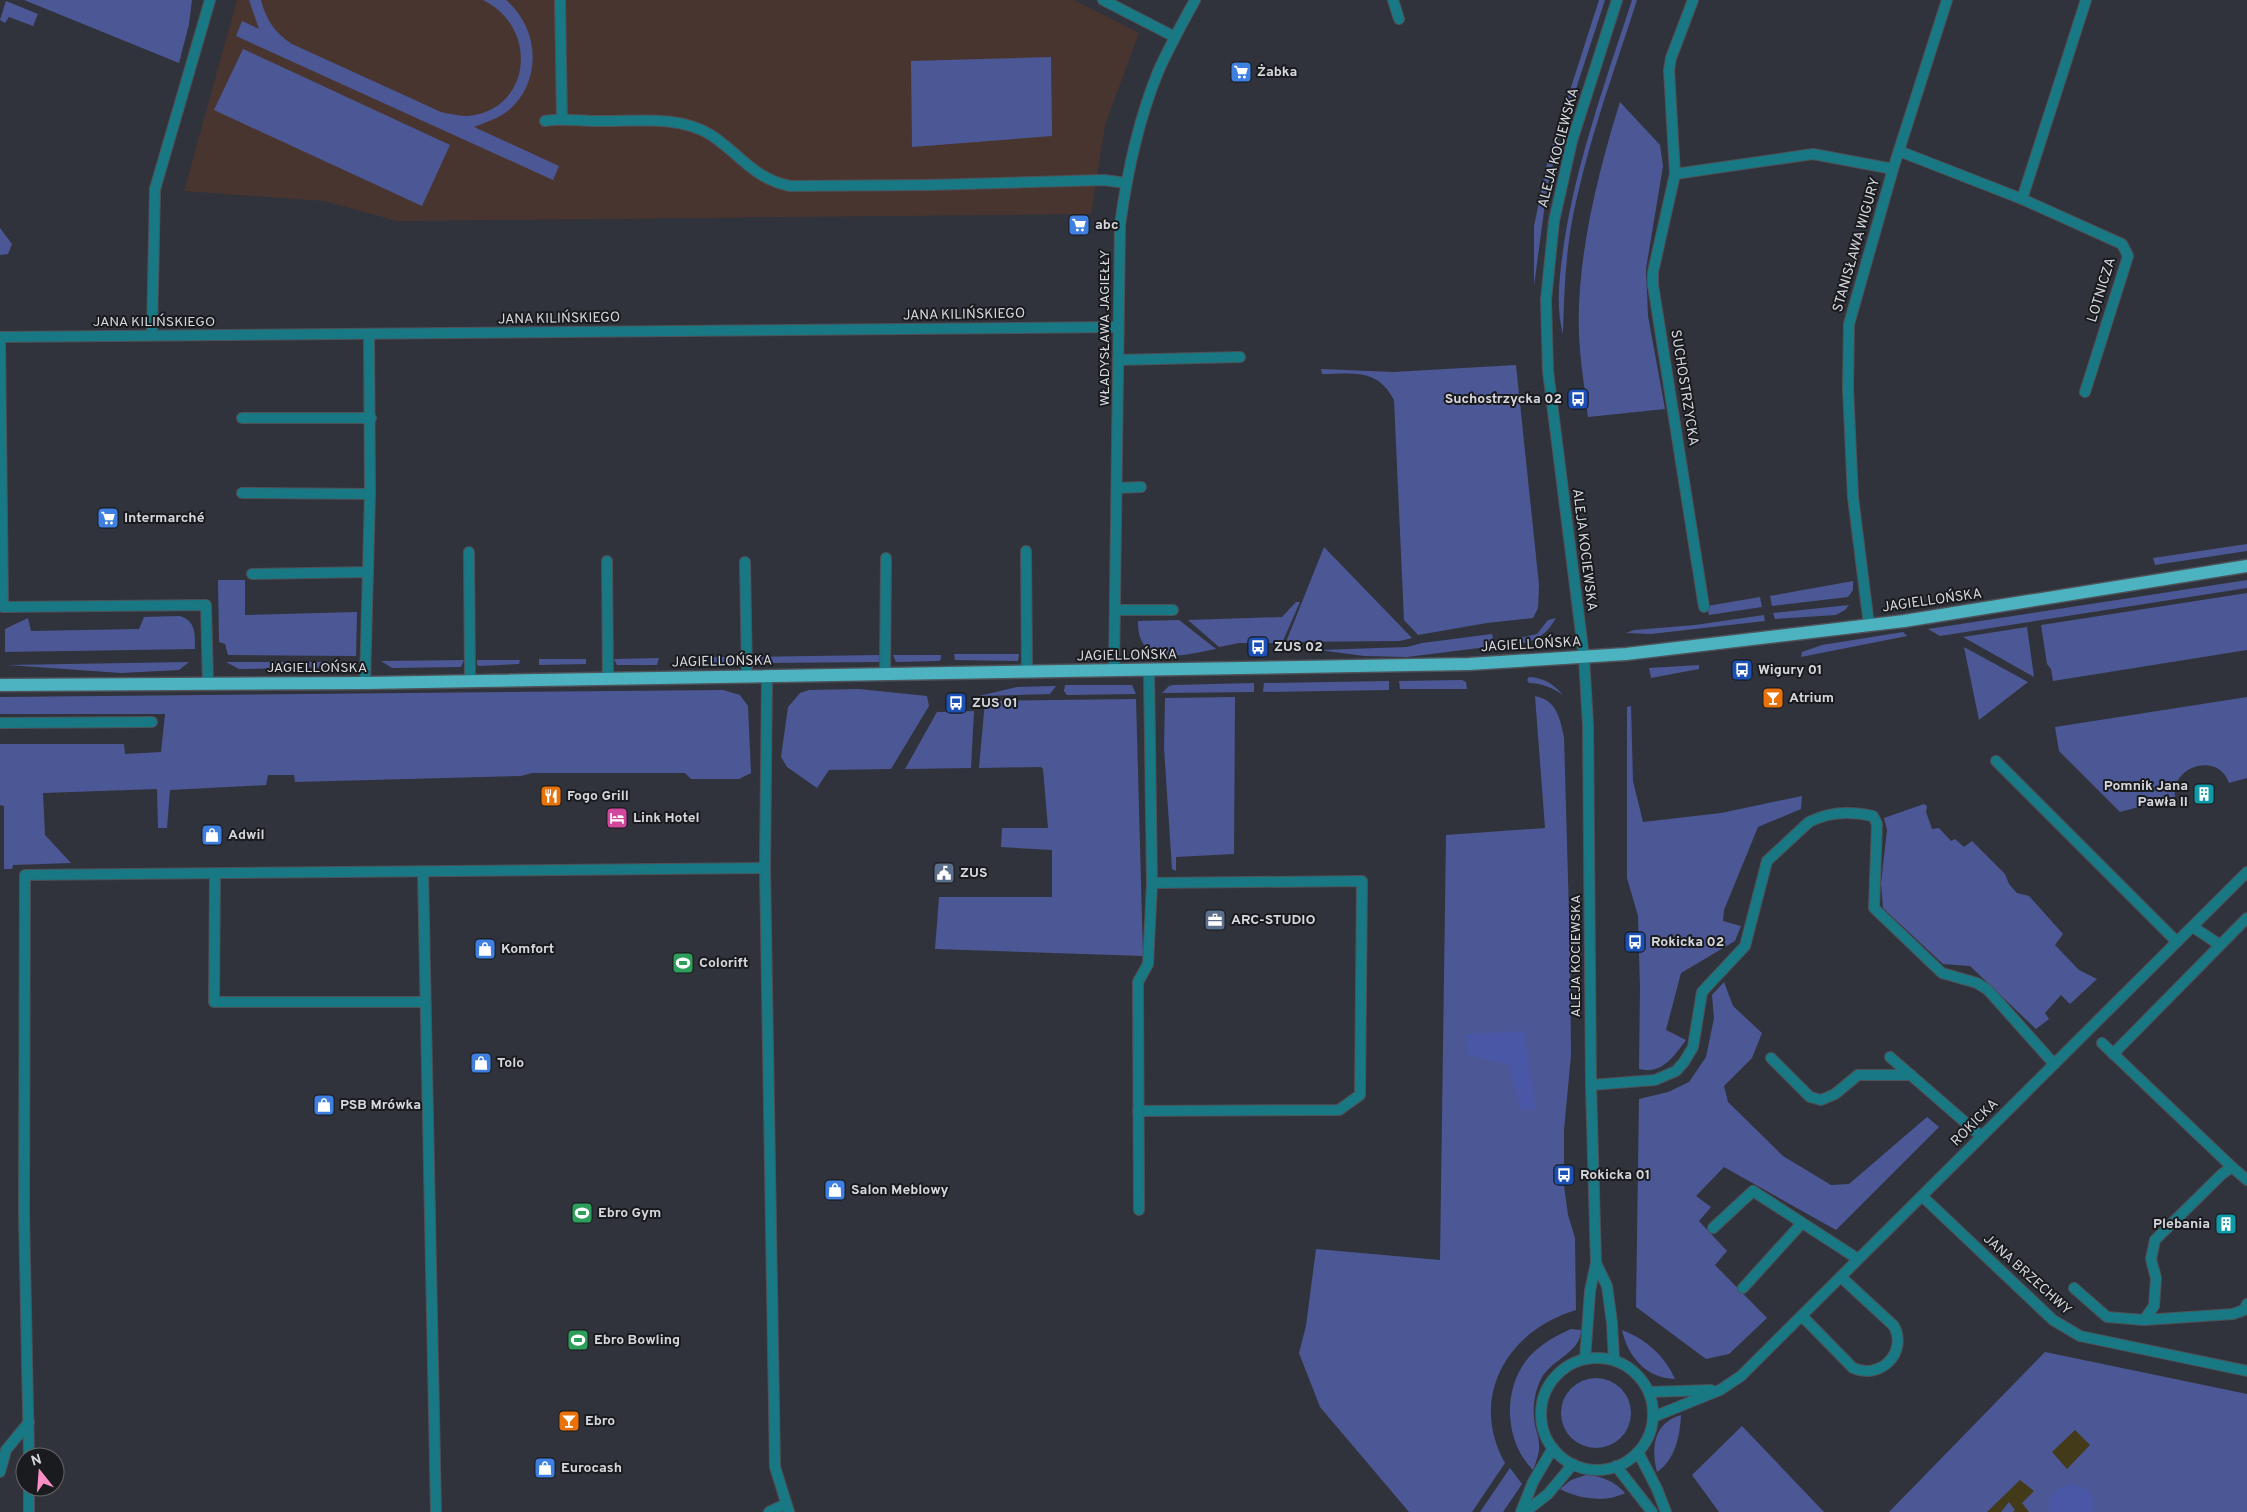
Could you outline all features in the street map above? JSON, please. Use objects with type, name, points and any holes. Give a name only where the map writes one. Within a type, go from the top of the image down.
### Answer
[{"type":"main road","name":"JAGIELLOŃSKA","points":[[0,685],[365,683],[1148,671],[1444,665],[1584,658],[1916,619],[2247,566]]},
{"type":"street","points":[[152,334],[155,190],[210,0]]},
{"type":"street","points":[[560,0],[562,118]]},
{"type":"street","points":[[1103,0],[1175,37]]},
{"type":"street","name":"WŁADYSŁAWA JAGIEŁŁY","points":[[1114,671],[1120,225],[1126,183],[1142,117],[1158,72],[1195,0]]},
{"type":"street","points":[[1393,0],[1399,19]]},
{"type":"street","name":"ALEJA KOCIEWSKA","points":[[1585,1359],[1590,1291],[1596,1263],[1591,1085],[1588,758],[1584,658],[1548,371],[1546,300],[1554,221],[1572,141],[1617,0]]},
{"type":"street","name":"SUCHOSTRZYCKA","points":[[1692,0],[1671,58],[1669,70],[1675,174],[1655,256],[1654,285],[1704,606]]},
{"type":"street","name":"STANISŁAWA WIGURY","points":[[1869,625],[1853,497],[1848,388],[1849,324],[1893,169],[1947,0]]},
{"type":"street","points":[[2022,199],[2086,0]]},
{"type":"street","points":[[545,121],[562,118],[592,121],[666,122],[690,125],[711,136],[761,176],[790,186],[929,185],[1104,180],[1126,183]]},
{"type":"street","name":"LOTNICZA","points":[[1899,151],[2022,199],[2122,244],[2128,256],[2084,392]]},
{"type":"street","points":[[1675,174],[1813,154],[1893,169]]},
{"type":"street","name":"JANA KILIŃSKIEGO","points":[[0,337],[152,334],[369,335],[1118,327]]},
{"type":"street","points":[[365,683],[371,418],[369,335]]},
{"type":"street","points":[[0,337],[3,607],[206,605],[208,684]]},
{"type":"street","points":[[1118,360],[1240,357]]},
{"type":"street","points":[[242,418],[371,418]]},
{"type":"street","points":[[1117,488],[1141,486]]},
{"type":"street","points":[[242,493],[370,494]]},
{"type":"street","points":[[469,552],[470,681]]},
{"type":"street","points":[[1026,552],[1027,672]]},
{"type":"street","points":[[885,675],[886,558]]},
{"type":"street","points":[[607,561],[608,678]]},
{"type":"street","points":[[745,562],[748,677]]},
{"type":"street","points":[[252,574],[368,572]]},
{"type":"street","points":[[1116,610],[1173,610]]},
{"type":"street","points":[[1139,1210],[1138,982],[1148,964],[1152,883],[1148,671]]},
{"type":"street","points":[[767,676],[765,868],[775,1466],[788,1508],[769,1512]]},
{"type":"street","points":[[0,723],[152,722]]},
{"type":"street","points":[[1996,761],[2177,942]]},
{"type":"street","points":[[1591,1085],[1655,1080],[1676,1071],[1693,1047],[1702,992],[1745,946],[1767,861],[1809,822],[1816,818],[1850,811],[1873,816],[1877,824],[1874,908],[1942,973],[1977,983],[1988,990],[2054,1064]]},
{"type":"street","points":[[29,1447],[24,1213],[25,875],[765,868]]},
{"type":"street","points":[[424,872],[436,1512]]},
{"type":"street","name":"ROKICKA","points":[[1653,1417],[1720,1390],[1741,1376],[2247,872]]},
{"type":"street","points":[[215,874],[214,1002],[425,1002]]},
{"type":"street","points":[[1138,1111],[1339,1110],[1360,1095],[1362,881],[1152,883]]},
{"type":"street","points":[[2112,1054],[2247,918]]},
{"type":"street","points":[[2193,927],[2220,945]]},
{"type":"street","points":[[2102,1043],[2247,1180]]},
{"type":"street","points":[[1771,1058],[1810,1097],[1822,1100],[1835,1094],[1858,1075],[1911,1075]]},
{"type":"street","points":[[1890,1058],[1982,1136]]},
{"type":"street","points":[[2144,1320],[2154,1306],[2156,1278],[2152,1259],[2155,1240],[2222,1174],[2232,1167]]},
{"type":"street","points":[[1714,1228],[1752,1191],[1858,1259]]},
{"type":"street","name":"JANA BRZECHWY","points":[[1922,1196],[2053,1320],[2064,1328],[2080,1336],[2247,1371]]},
{"type":"street","points":[[1743,1288],[1802,1223]]},
{"type":"street","name":"ALEJA KOCIEWSKA","points":[[1596,1263],[1607,1286],[1614,1360]]},
{"type":"street","points":[[1802,1316],[1854,1368],[1862,1371],[1877,1370],[1889,1363],[1899,1345],[1899,1335],[1894,1326],[1841,1277]]},
{"type":"street","points":[[2074,1288],[2107,1317],[2144,1320],[2232,1314],[2244,1310],[2247,1304]]},
{"type":"street","points":[[1600,1358],[1614,1360],[1640,1378],[1648,1392],[1652,1404],[1651,1430],[1638,1452],[1616,1466],[1594,1470],[1573,1464],[1553,1448],[1544,1432],[1541,1413],[1544,1395],[1554,1378],[1568,1366],[1585,1359],[1600,1358]]},
{"type":"street","points":[[1648,1392],[1720,1390]]},
{"type":"street","points":[[0,1472],[6,1450],[28,1422]]},
{"type":"street","points":[[1521,1512],[1532,1482],[1553,1448]]},
{"type":"street","points":[[1638,1452],[1657,1489],[1666,1512]]},
{"type":"street","points":[[1525,1512],[1548,1494],[1573,1464]]},
{"type":"street","points":[[1616,1466],[1652,1512]]},
{"type":"street","points":[[29,1497],[29,1512]]},
{"type":"shaded area","points":[[24,0],[192,0],[189,24],[179,63]]},
{"type":"shaded area","points":[[237,0],[1074,0],[1139,33],[1105,125],[1091,214],[397,221],[324,201],[184,191]]},
{"type":"shaded area","points":[[249,0],[261,0],[272,25],[292,44],[441,112],[468,116],[489,110],[505,99],[516,84],[520,66],[520,47],[513,29],[501,12],[483,0],[506,0],[525,25],[533,54],[532,69],[528,84],[520,98],[509,110],[496,118],[474,127],[559,166],[553,180],[236,36],[242,21],[259,29]]},
{"type":"shaded area","points":[[1599,0],[1605,0],[1559,141],[1547,188],[1534,286],[1534,226],[1548,159]]},
{"type":"shaded area","points":[[1632,0],[1637,0],[1600,113],[1571,227],[1564,294],[1563,334],[1559,311],[1559,289],[1564,243],[1576,181],[1602,90]]},
{"type":"shaded area","points":[[6,1],[38,14],[33,26],[9,17],[5,23],[0,20]]},
{"type":"shaded area","points":[[243,49],[450,145],[422,206],[214,110]]},
{"type":"shaded area","points":[[1051,57],[1052,136],[912,147],[911,61]]},
{"type":"shaded area","points":[[1620,102],[1660,145],[1663,166],[1646,269],[1648,316],[1665,409],[1588,417],[1579,334],[1581,276],[1590,216]]},
{"type":"shaded area","points":[[0,228],[12,244],[8,254],[0,255]]},
{"type":"shaded area","points":[[1516,365],[1539,585],[1538,608],[1533,618],[1487,623],[1418,635],[1404,620],[1394,400],[1380,382],[1372,378],[1354,374],[1322,374],[1321,369],[1393,372]]},
{"type":"shaded area","points":[[2247,544],[2247,551],[2155,565],[2153,558]]},
{"type":"shaded area","points":[[1324,547],[1412,638],[1400,641],[1286,642]]},
{"type":"shaded area","points":[[218,580],[245,580],[245,615],[357,612],[356,656],[228,655],[225,644],[219,642]]},
{"type":"shaded area","points":[[2247,580],[2247,588],[1940,636],[1928,629]]},
{"type":"shaded area","points":[[1853,581],[1853,590],[1848,597],[1772,606],[1770,596]]},
{"type":"shaded area","points":[[2247,593],[2247,650],[2053,681],[2051,669],[2047,664],[2041,625]]},
{"type":"shaded area","points":[[1760,597],[1762,607],[1709,615],[1707,606]]},
{"type":"shaded area","points":[[1296,602],[1300,602],[1282,643],[1239,643],[1219,647],[1188,620],[1282,617]]},
{"type":"shaded area","points":[[1849,605],[1845,610],[1836,615],[1775,619],[1773,613]]},
{"type":"shaded area","points":[[1764,615],[1765,621],[1651,634],[1626,633],[1634,630],[1695,625]]},
{"type":"shaded area","points":[[179,616],[192,624],[195,649],[5,652],[5,629],[28,618],[31,631],[139,629],[144,617]]},
{"type":"shaded area","points":[[1556,618],[1548,630],[1538,638],[1513,645],[1515,639],[1537,634],[1548,620]]},
{"type":"shaded area","points":[[1179,620],[1216,649],[1191,654],[1165,655],[1154,653],[1145,646],[1140,636],[1138,621]]},
{"type":"shaded area","points":[[2027,627],[2034,677],[1963,637]]},
{"type":"shaded area","points":[[1903,632],[1907,636],[1801,657],[1802,652],[1822,645]]},
{"type":"shaded area","points":[[1492,634],[1495,646],[1407,657],[1364,656],[1319,650],[1407,647],[1422,643]]},
{"type":"shaded area","points":[[1964,647],[2028,682],[1979,720]]},
{"type":"shaded area","points":[[954,654],[1019,654],[1018,661],[955,660]]},
{"type":"shaded area","points":[[880,655],[881,660],[878,662],[756,663],[754,661],[754,657]]},
{"type":"shaded area","points":[[893,655],[941,655],[941,659],[939,661],[896,662]]},
{"type":"shaded area","points":[[699,657],[740,657],[740,663],[700,664]]},
{"type":"shaded area","points":[[659,658],[657,665],[617,665],[614,659]]},
{"type":"shaded area","points":[[539,659],[586,659],[586,664],[539,665]]},
{"type":"shaded area","points":[[464,660],[461,667],[392,668],[381,661]]},
{"type":"shaded area","points":[[477,660],[520,660],[519,664],[480,666],[477,665]]},
{"type":"shaded area","points":[[189,662],[179,670],[121,673],[8,665]]},
{"type":"shaded area","points":[[226,662],[350,662],[342,667],[239,669]]},
{"type":"shaded area","points":[[1699,665],[1699,669],[1651,678],[1649,668]]},
{"type":"shaded area","points":[[1529,677],[1548,682],[1563,695],[1547,686],[1529,683],[1527,680]]},
{"type":"shaded area","points":[[1462,680],[1466,682],[1467,689],[1400,689],[1399,681]]},
{"type":"shaded area","points":[[1389,681],[1389,690],[1263,692],[1264,683]]},
{"type":"shaded area","points":[[1254,683],[1254,692],[1162,693],[1169,686],[1173,685]]},
{"type":"shaded area","points":[[1065,685],[1132,685],[1136,694],[1067,695],[1064,691]]},
{"type":"shaded area","points":[[1056,686],[1050,694],[979,696],[1017,687]]},
{"type":"shaded area","points":[[859,689],[927,696],[929,706],[891,769],[829,770],[817,788],[787,767],[781,757],[788,707],[800,693],[809,690]]},
{"type":"shaded area","points":[[723,690],[740,695],[748,706],[751,773],[739,779],[691,779],[685,773],[532,773],[521,776],[295,782],[294,775],[268,775],[266,785],[170,790],[167,828],[158,828],[157,789],[43,793],[45,835],[71,863],[13,865],[12,869],[4,869],[4,806],[0,805],[0,744],[124,744],[125,754],[161,752],[165,714],[0,714],[0,697]]},
{"type":"shaded area","points":[[1535,696],[1542,698],[1553,706],[1559,717],[1564,737],[1571,1055],[1564,1130],[1564,1168],[1562,1171],[1568,1215],[1575,1238],[1576,1310],[1552,1320],[1531,1333],[1514,1350],[1501,1369],[1493,1391],[1491,1414],[1495,1438],[1505,1463],[1472,1512],[1409,1512],[1320,1407],[1299,1353],[1306,1326],[1316,1249],[1440,1260],[1446,835],[1545,828]]},
{"type":"shaded area","points":[[1235,697],[1234,854],[1176,857],[1176,871],[1172,869],[1164,748],[1165,698]]},
{"type":"shaded area","points":[[2247,697],[2247,778],[2229,783],[2224,773],[2216,768],[2206,765],[2197,766],[2188,770],[2180,777],[2176,786],[2175,797],[2120,812],[2059,751],[2055,727]]},
{"type":"shaded area","points":[[1136,699],[1143,956],[935,949],[939,897],[1052,897],[1052,850],[1001,847],[1002,828],[1048,828],[1043,769],[1041,767],[979,768],[985,701]]},
{"type":"shaded area","points":[[1631,706],[1633,781],[1643,822],[1721,813],[1802,796],[1801,809],[1758,827],[1724,910],[1723,921],[1741,926],[1735,941],[1681,973],[1666,1030],[1686,1040],[1667,1063],[1661,1067],[1647,1070],[1639,1069],[1640,989],[1638,916],[1627,878],[1627,707]]},
{"type":"shaded area","points":[[974,711],[971,768],[905,769],[937,712]]},
{"type":"shaded area","points":[[1924,804],[1927,806],[1926,812],[1932,829],[1939,828],[1951,841],[1955,839],[1964,847],[1972,841],[2005,874],[2009,884],[2017,893],[2029,896],[2063,934],[2055,945],[2079,970],[2097,979],[2070,1004],[2061,995],[2045,1013],[2049,1019],[2036,1029],[1970,966],[1943,964],[1883,908],[1881,883],[1887,830],[1884,818]]},
{"type":"shaded area","points":[[1724,982],[1733,1006],[1762,1033],[1752,1058],[1724,1086],[1728,1102],[1783,1156],[1831,1185],[1849,1184],[1927,1117],[1939,1127],[1836,1230],[1724,1167],[1696,1196],[1711,1207],[1699,1221],[1727,1251],[1715,1265],[1767,1318],[1729,1354],[1706,1359],[1636,1307],[1639,1099],[1668,1092],[1689,1082],[1706,1057],[1714,1018],[1712,995]]},
{"type":"shaded area","points":[[1524,1031],[1536,1110],[1521,1110],[1509,1064],[1469,1056],[1466,1034]]},
{"type":"shaded area","points":[[1571,1329],[1581,1330],[1580,1338],[1571,1351],[1545,1372],[1537,1390],[1534,1413],[1539,1447],[1533,1470],[1523,1458],[1512,1430],[1510,1414],[1514,1384],[1520,1370],[1538,1348],[1559,1334]]},
{"type":"shaded area","points":[[1622,1330],[1639,1338],[1660,1355],[1675,1379],[1655,1375],[1640,1364],[1629,1349]]},
{"type":"shaded area","points":[[2045,1352],[2247,1394],[2247,1512],[1889,1512]]},
{"type":"shaded area","points":[[1603,1378],[1616,1384],[1625,1393],[1629,1399],[1631,1413],[1629,1427],[1621,1438],[1610,1446],[1589,1448],[1582,1446],[1571,1438],[1563,1427],[1561,1406],[1563,1399],[1571,1388],[1582,1380]]},
{"type":"shaded area","points":[[1681,1415],[1675,1447],[1668,1461],[1657,1472],[1654,1454],[1656,1438],[1665,1424]]},
{"type":"shaded area","points":[[1742,1426],[1824,1512],[1719,1512],[1692,1475]]},
{"type":"shaded area","points":[[1510,1468],[1522,1484],[1503,1512],[1480,1512]]},
{"type":"shaded area","points":[[1586,1475],[1607,1480],[1617,1485],[1625,1493],[1610,1498],[1592,1499],[1560,1489],[1571,1480]]},
{"type":"shaded area","points":[[2071,1484],[2086,1489],[2092,1496],[2092,1512],[2050,1512],[2050,1501],[2054,1493]]},
{"type":"sand","points":[[2075,1430],[2090,1445],[2067,1469],[2052,1452]]},
{"type":"sand","points":[[2020,1480],[2034,1491],[2022,1503],[2029,1512],[2013,1512],[2015,1510],[2009,1502],[2001,1512],[1987,1512]]},
{"type":"place","name":"Żabka","points":[[1241,72]]},
{"type":"place","name":"abc","points":[[1079,225]]},
{"type":"place","name":"Suchostrzycka 02","points":[[1578,399]]},
{"type":"place","name":"Intermarché","points":[[108,518]]},
{"type":"place","name":"ZUS 02","points":[[1258,647]]},
{"type":"place","name":"Wigury 01","points":[[1742,670]]},
{"type":"place","name":"Atrium","points":[[1773,698]]},
{"type":"place","name":"ZUS 01","points":[[956,703]]},
{"type":"place","name":"Pomnik Jana Pawła II","points":[[2204,794]]},
{"type":"place","name":"Fogo Grill","points":[[551,796]]},
{"type":"place","name":"Link Hotel","points":[[617,818]]},
{"type":"place","name":"Adwil","points":[[212,835]]},
{"type":"place","name":"ZUS","points":[[944,873]]},
{"type":"place","name":"ARC-STUDIO","points":[[1215,920]]},
{"type":"place","name":"Rokicka 02","points":[[1635,942]]},
{"type":"place","name":"Komfort","points":[[485,949]]},
{"type":"place","name":"Colorift","points":[[683,963]]},
{"type":"place","name":"Tolo","points":[[481,1063]]},
{"type":"place","name":"PSB Mrówka","points":[[324,1105]]},
{"type":"place","name":"Rokicka 01","points":[[1564,1175]]},
{"type":"place","name":"Salon Meblowy","points":[[835,1190]]},
{"type":"place","name":"Ebro Gym","points":[[582,1213]]},
{"type":"place","name":"Plebania","points":[[2226,1224]]},
{"type":"place","name":"Ebro Bowling","points":[[578,1340]]},
{"type":"place","name":"Ebro","points":[[569,1421]]},
{"type":"place","name":"Eurocash","points":[[545,1468]]}]
